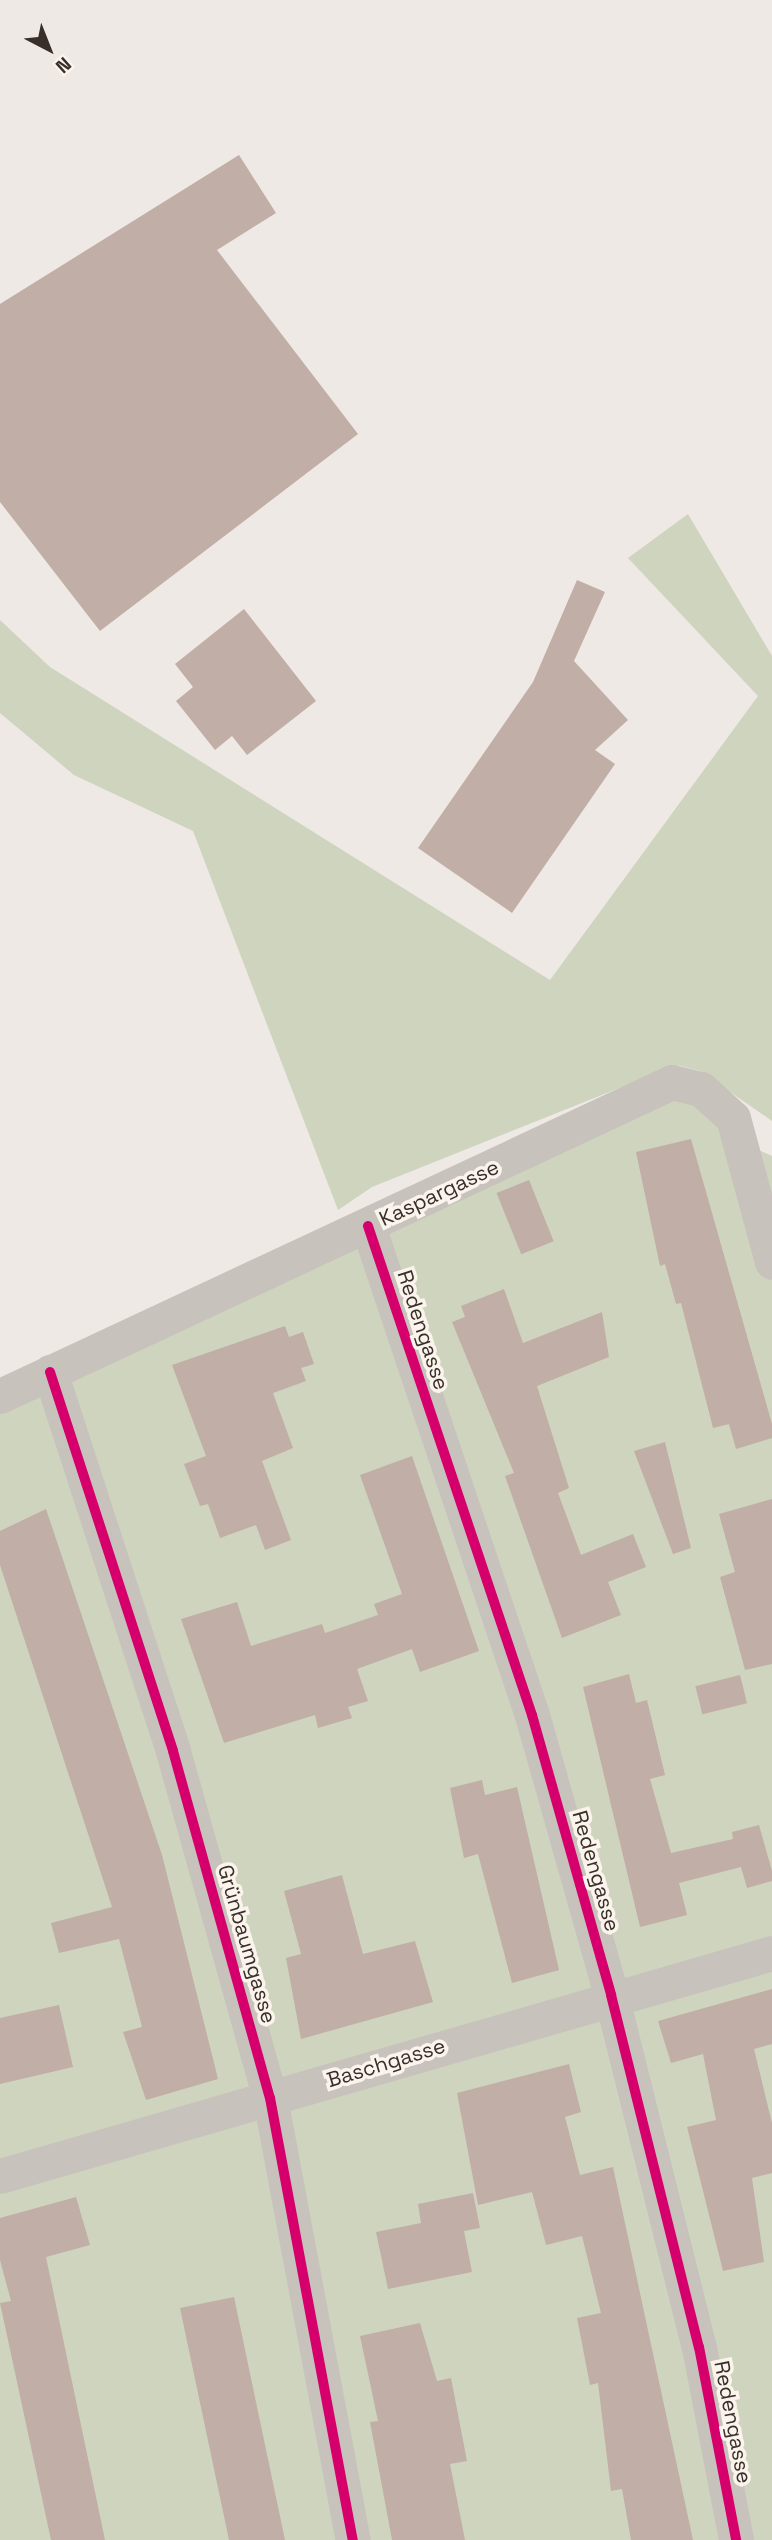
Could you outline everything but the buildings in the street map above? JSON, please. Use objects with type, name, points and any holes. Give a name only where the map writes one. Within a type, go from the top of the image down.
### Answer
[{"type":"street","name":"Kaspargasse","points":[[0,1396],[672,1082],[686,1082],[721,1103],[741,1142],[772,1262]]},
{"type":"street","points":[[741,1142],[772,1156]]},
{"type":"street","name":"Redengasse","points":[[368,1226],[532,1715],[611,1995],[699,2347],[736,2540]]},
{"type":"street","name":"Grünbaumgasse","points":[[50,1372],[173,1751],[270,2098],[353,2540]]},
{"type":"street","name":"Baschgasse","points":[[0,2176],[611,1995],[772,1953]]},
{"type":"green space","points":[[688,514],[772,656],[772,1121],[700,1071],[677,1065],[372,1187],[338,1210],[193,831],[74,775],[0,713],[0,620],[50,667],[550,980],[758,696],[628,558]]},
{"type":"green space","points":[[672,1082],[741,1142],[772,1156],[772,2540],[0,2540],[0,1396]]},
{"type":"cycle path","points":[[368,1226],[532,1715],[611,1995],[699,2347],[736,2540]]},
{"type":"cycle path","points":[[50,1372],[173,1751],[270,2098],[353,2540]]}]
